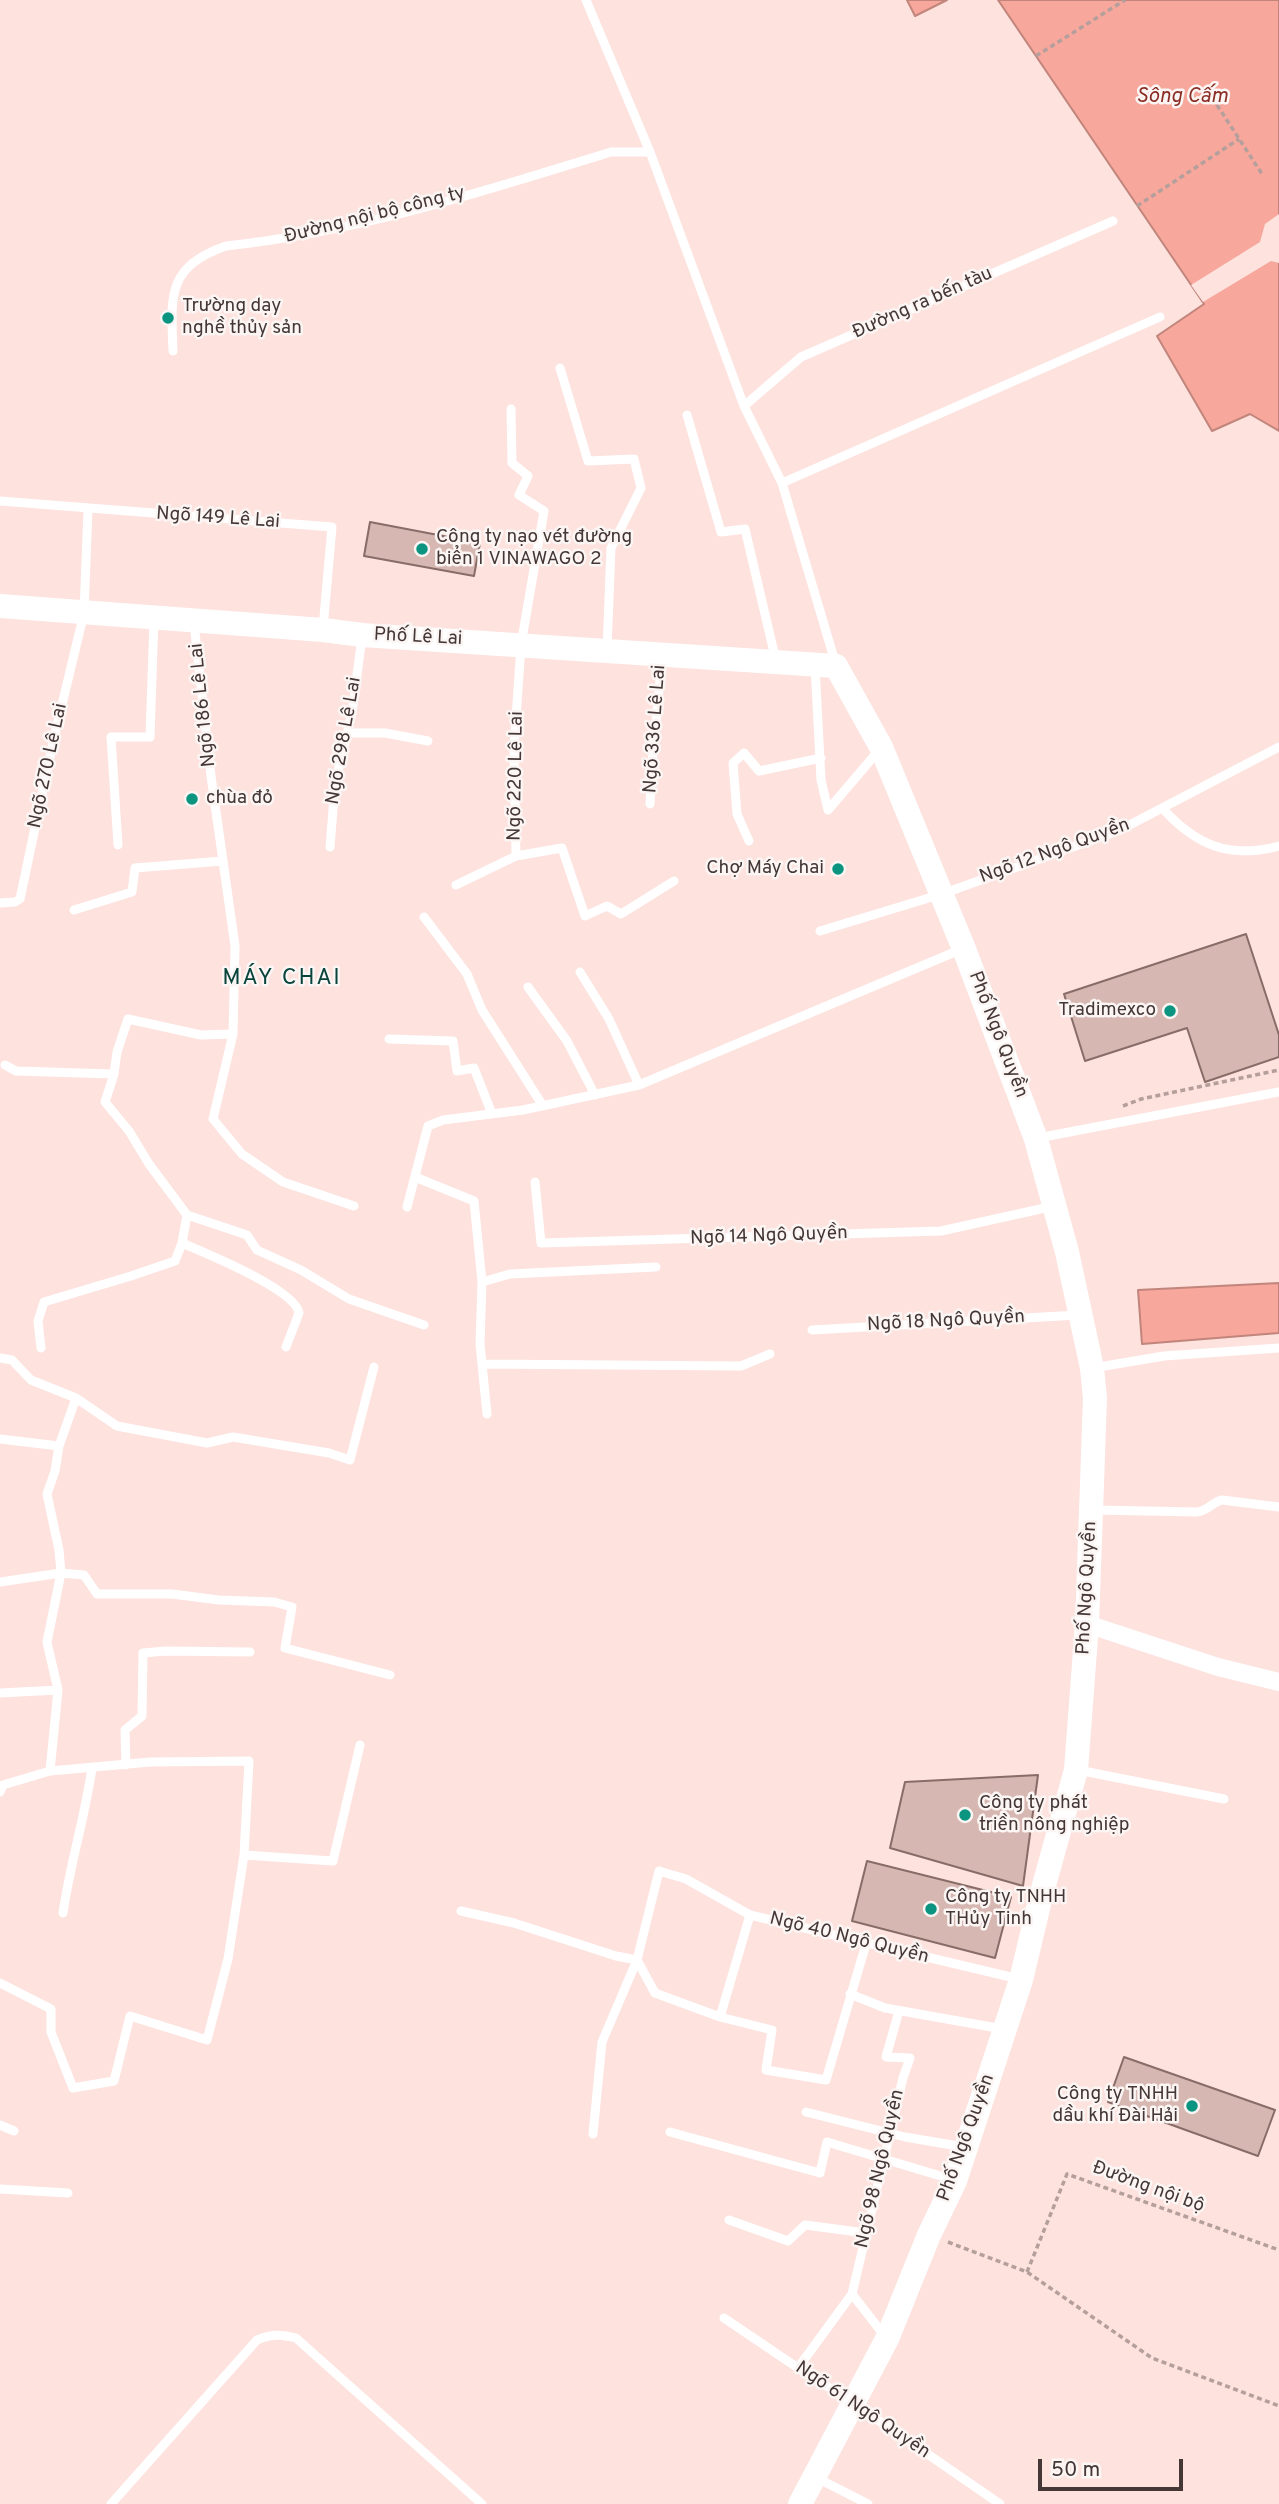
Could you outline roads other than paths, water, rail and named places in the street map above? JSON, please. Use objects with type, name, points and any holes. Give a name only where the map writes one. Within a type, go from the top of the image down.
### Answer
[{"type":"street","name":"Phố Lê Lai","points":[[0,606],[362,635],[826,666]]},
{"type":"street","name":"Phố Ngô Quyền","points":[[800,2504],[887,2339],[929,2235],[956,2181],[1021,1980],[1076,1770],[1087,1624],[1096,1398],[1092,1368],[1055,1206],[1036,1139],[964,949],[881,747],[826,666]]},
{"type":"street","points":[[1087,1624],[1218,1667],[1279,1682]]},
{"type":"lane","points":[[600,0],[587,3],[650,152],[744,406],[782,483],[826,666],[821,780],[828,810],[881,747]]},
{"type":"lane","name":"Đường nội bộ công ty","points":[[173,351],[172,300],[177,282],[198,260],[216,249],[328,232],[611,152],[650,152]]},
{"type":"lane","name":"Đường ra bến tàu","points":[[744,406],[801,357],[1113,222]]},
{"type":"lane","points":[[782,483],[1160,317]]},
{"type":"lane","points":[[560,369],[588,461],[634,460],[640,488],[611,548],[607,651]]},
{"type":"lane","name":"Ngõ 220 Lê Lai","points":[[511,409],[512,463],[528,476],[519,495],[544,511],[521,645],[514,748],[516,856],[562,848],[585,916],[607,906],[621,914],[674,881]]},
{"type":"lane","points":[[687,415],[721,532],[745,529],[776,663]]},
{"type":"lane","name":"Ngõ 149 Lê Lai","points":[[0,501],[332,527],[323,630]]},
{"type":"lane","points":[[84,613],[88,509]]},
{"type":"lane","name":"Ngõ 270 Lê Lai","points":[[0,903],[20,899],[84,613]]},
{"type":"lane","points":[[118,845],[111,737],[150,737],[154,618]]},
{"type":"lane","name":"Ngõ 186 Lê Lai","points":[[194,621],[235,946],[233,1034],[213,1119],[242,1154],[283,1182],[354,1206]]},
{"type":"lane","name":"Ngõ 298 Lê Lai","points":[[330,847],[335,784],[347,733],[362,635]]},
{"type":"lane","name":"Ngõ 336 Lê Lai","points":[[650,804],[662,655]]},
{"type":"lane","points":[[347,733],[385,733],[428,741]]},
{"type":"lane","name":"Ngõ 12 Ngô Quyền","points":[[820,931],[942,894],[1120,830],[1279,747]]},
{"type":"lane","points":[[749,841],[737,814],[733,763],[744,753],[759,771],[821,758]]},
{"type":"lane","points":[[1163,809],[1183,829],[1217,847],[1239,852],[1257,852],[1279,846]]},
{"type":"lane","points":[[456,885],[516,856]]},
{"type":"lane","points":[[74,910],[132,892],[135,868],[223,861]]},
{"type":"lane","points":[[424,917],[467,974],[482,1010],[543,1105]]},
{"type":"lane","points":[[407,1207],[428,1126],[443,1120],[543,1105],[639,1084],[964,949]]},
{"type":"lane","points":[[580,972],[609,1019],[639,1084]]},
{"type":"lane","points":[[528,987],[567,1041],[595,1095]]},
{"type":"lane","points":[[233,1034],[201,1035],[128,1019],[105,1102],[129,1131],[149,1164],[187,1215],[247,1235],[257,1250],[301,1270],[349,1299],[424,1325]]},
{"type":"lane","points":[[389,1039],[453,1041],[457,1071],[474,1068],[492,1114]]},
{"type":"lane","points":[[5,1065],[16,1071],[114,1074]]},
{"type":"lane","points":[[1036,1139],[1279,1093]]},
{"type":"lane","points":[[415,1177],[474,1201],[482,1282],[480,1344],[487,1414]]},
{"type":"lane","name":"Ngõ 14 Ngô Quyền","points":[[535,1182],[541,1243],[941,1231],[1055,1206]]},
{"type":"lane","points":[[41,1348],[38,1321],[44,1302],[175,1261],[187,1215]]},
{"type":"lane","points":[[182,1242],[245,1271],[294,1301],[299,1312],[286,1347]]},
{"type":"lane","points":[[482,1282],[510,1274],[656,1268]]},
{"type":"lane","name":"Ngõ 18 Ngô Quyền","points":[[812,1330],[1079,1315]]},
{"type":"lane","points":[[1092,1368],[1151,1357],[1279,1348]]},
{"type":"lane","points":[[482,1364],[741,1366],[769,1354]]},
{"type":"lane","points":[[0,1358],[12,1360],[31,1380],[76,1398],[117,1426],[207,1443],[233,1437],[329,1453],[350,1460],[374,1367]]},
{"type":"lane","points":[[50,1771],[58,1690],[47,1642],[61,1573],[47,1494],[55,1471],[59,1446],[76,1398]]},
{"type":"lane","points":[[0,1439],[59,1446]]},
{"type":"lane","points":[[1093,1510],[1197,1512],[1205,1511],[1213,1503],[1222,1500],[1279,1507]]},
{"type":"lane","points":[[0,1582],[61,1573],[84,1576],[97,1594],[172,1594],[219,1600],[274,1602],[292,1607],[285,1648],[390,1675]]},
{"type":"lane","points":[[126,1765],[125,1730],[142,1716],[144,1653],[219,1650],[250,1652]]},
{"type":"lane","points":[[0,1693],[58,1690]]},
{"type":"lane","points":[[244,1855],[332,1861],[360,1745]]},
{"type":"lane","points":[[0,1983],[51,2009],[51,2032],[73,2088],[114,2081],[130,2016],[207,2040],[228,1959],[244,1855],[249,1761],[217,1760],[50,1771],[1,1787]]},
{"type":"lane","points":[[63,1913],[70,1865],[86,1811],[92,1768]]},
{"type":"lane","points":[[1076,1770],[1224,1798]]},
{"type":"lane","name":"Ngõ 40 Ngô Quyền","points":[[637,1960],[659,1871],[686,1879],[750,1914],[1021,1980]]},
{"type":"lane","points":[[461,1911],[514,1923],[616,1956],[637,1960]]},
{"type":"lane","points":[[720,2017],[750,1914]]},
{"type":"lane","points":[[637,1960],[655,1993],[720,2017],[772,2031],[766,2070],[826,2080],[866,1944]]},
{"type":"lane","points":[[593,2134],[602,2042],[637,1960]]},
{"type":"lane","points":[[850,1994],[899,2011],[1004,2029]]},
{"type":"lane","name":"Ngõ 98 Ngô Quyền","points":[[852,2294],[902,2078],[910,2058],[886,2057],[899,2011]]},
{"type":"lane","points":[[806,2112],[890,2133],[966,2147]]},
{"type":"lane","points":[[0,2125],[14,2131]]},
{"type":"lane","points":[[670,2132],[820,2173],[827,2142],[956,2181]]},
{"type":"lane","points":[[0,2189],[68,2193]]},
{"type":"lane","points":[[729,2220],[788,2241],[805,2225],[866,2233]]},
{"type":"lane","points":[[798,2368],[852,2294],[887,2339]]},
{"type":"lane","name":"Ngõ 61 Ngô Quyền","points":[[724,2318],[1000,2504]]},
{"type":"lane","points":[[111,2504],[257,2340],[284,2334],[296,2338],[482,2504]]},
{"type":"lane","points":[[816,2477],[868,2504]]},
{"type":"water","points":[[907,0],[947,0],[915,16]]},
{"type":"water","name":"Sông Cấm","points":[[998,0],[1279,0],[1279,431],[1250,414],[1212,431],[1157,336],[1204,304]]},
{"type":"water","points":[[1279,1283],[1279,1333],[1142,1344],[1138,1290]]},
{"type":"place","name":"Trường dạy nghề thủy sản","points":[[168,318]]},
{"type":"place","name":"Công ty nạo vét đường biển 1 VINAWAGO 2","points":[[422,549]]},
{"type":"place","name":"chùa đỏ","points":[[192,799]]},
{"type":"place","name":"Chợ Máy Chai","points":[[838,869]]},
{"type":"place","name":"Tradimexco","points":[[1170,1011]]},
{"type":"place","name":"Công ty phát triền nông nghiệp","points":[[965,1815]]},
{"type":"place","name":"Công ty TNHH THủy Tinh","points":[[931,1909]]},
{"type":"place","name":"Công ty TNHH dầu khí Đài Hải","points":[[1192,2106]]},
{"type":"district","name":"MÁY CHAI","points":[[282,979]]}]
